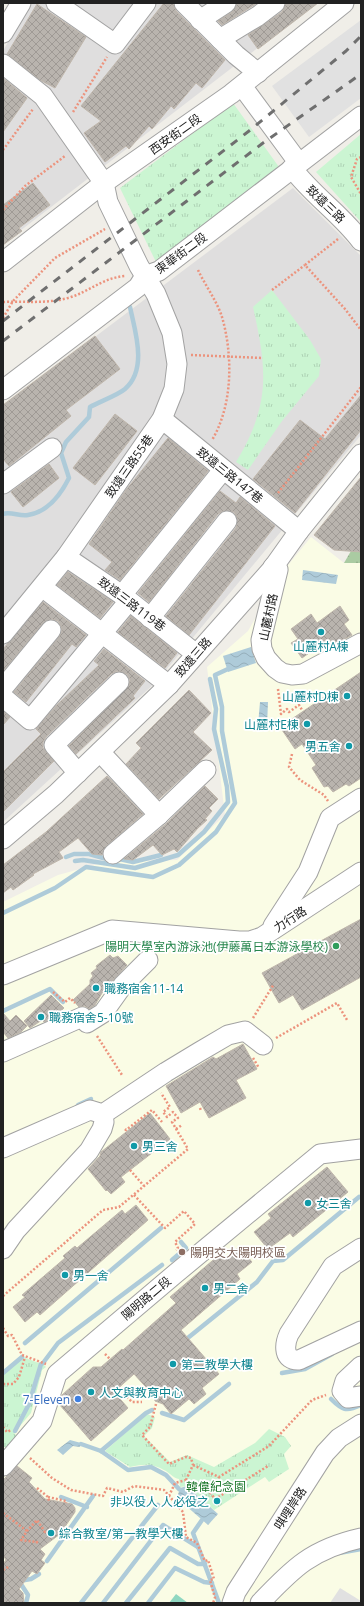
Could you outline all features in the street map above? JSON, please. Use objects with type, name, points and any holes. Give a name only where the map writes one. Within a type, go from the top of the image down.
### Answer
[{"type":"street","points":[[3,33],[21,3]]},
{"type":"street","points":[[56,3],[115,44],[146,3]]},
{"type":"street","points":[[184,3],[236,55],[258,73]]},
{"type":"street","points":[[200,20],[226,3]]},
{"type":"street","points":[[220,39],[258,16],[275,3]]},
{"type":"street","name":"西安街二段","points":[[3,262],[104,183],[242,86],[334,6]]},
{"type":"street","points":[[3,64],[43,96],[104,183]]},
{"type":"street","name":"致遠三路","points":[[242,86],[295,165],[301,180],[356,234]]},
{"type":"street","name":"東華街二段","points":[[3,390],[138,287],[137,276],[159,271],[295,165],[361,116]]},
{"type":"street","name":"致遠三路55巷","points":[[3,634],[66,557],[162,419],[174,389],[177,354],[172,333],[156,294],[137,276],[108,202],[104,183]]},
{"type":"street","name":"致遠三路147巷","points":[[162,419],[299,531]]},
{"type":"street","points":[[3,484],[52,448]]},
{"type":"street","name":"致遠三路","points":[[3,839],[78,773],[169,685],[273,567],[299,531],[361,454]]},
{"type":"street","points":[[3,697],[30,720],[102,634],[125,598],[223,470]]},
{"type":"street","points":[[150,618],[227,521]]},
{"type":"street","name":"致遠三路119巷","points":[[66,557],[125,598],[196,654]]},
{"type":"street","name":"山麓村路","points":[[273,567],[278,570],[261,644],[269,662],[282,673]]},
{"type":"street","points":[[42,587],[169,685]]},
{"type":"street","points":[[3,688],[51,630]]},
{"type":"street","points":[[282,673],[292,675],[303,674],[361,643]]},
{"type":"street","points":[[78,773],[54,745],[119,682]]},
{"type":"street","points":[[100,752],[159,815]]},
{"type":"street","points":[[113,854],[159,815],[206,770]]},
{"type":"street","points":[[268,933],[308,872],[330,818],[361,798]]},
{"type":"street","name":"力行路","points":[[3,975],[112,930],[250,941],[268,933],[361,872]]},
{"type":"street","points":[[3,1052],[82,1017],[83,1015],[103,1013],[123,985],[148,960]]},
{"type":"street","points":[[103,1114],[228,1035],[245,1031],[258,1050]]},
{"type":"street","points":[[3,1148],[90,1110],[95,1110],[103,1114]]},
{"type":"street","points":[[3,1249],[16,1230],[92,1146],[103,1126],[103,1114]]},
{"type":"street","points":[[353,1149],[355,1160],[361,1162]]},
{"type":"street","name":"陽明路二段","points":[[57,1374],[320,1154],[353,1149]]},
{"type":"street","points":[[361,1248],[339,1261],[330,1271],[288,1334],[285,1344],[286,1352],[291,1358],[299,1360],[361,1330]]},
{"type":"street","points":[[361,1366],[345,1381],[342,1391],[348,1398],[361,1396]]},
{"type":"street","points":[[3,1466],[42,1421],[57,1374]]},
{"type":"street","name":"唭哩岸路","points":[[232,1603],[236,1592],[326,1453],[339,1438],[361,1424]]},
{"type":"street","points":[[260,1603],[291,1572],[318,1552],[361,1538]]},
{"type":"path","points":[[64,126],[115,44]]},
{"type":"path","points":[[3,150],[43,96]]},
{"type":"path","points":[[3,210],[25,186],[78,146]]},
{"type":"path","points":[[361,157],[357,159],[351,177],[361,194]]},
{"type":"path","points":[[3,318],[13,301],[55,258],[107,228]]},
{"type":"path","points":[[272,290],[305,265],[356,234]]},
{"type":"path","points":[[305,265],[345,309],[361,330]]},
{"type":"path","points":[[198,270],[221,315],[228,343],[229,357],[226,397],[218,429],[203,454]]},
{"type":"path","points":[[3,302],[50,302],[69,298],[111,277],[137,276]]},
{"type":"path","points":[[177,354],[263,358]]},
{"type":"path","points":[[268,506],[361,387]]},
{"type":"path","points":[[282,673],[277,692],[281,714],[287,709],[289,712],[299,705],[302,710]]},
{"type":"path","points":[[292,754],[289,767],[300,780],[324,795],[338,813]]},
{"type":"path","points":[[245,1031],[274,984]]},
{"type":"path","points":[[53,992],[65,1002],[70,998],[96,1036],[98,1035],[122,1075]]},
{"type":"path","points":[[259,1068],[258,1050],[337,1003],[347,1020]]},
{"type":"path","points":[[3,1296],[103,1210],[119,1207],[188,1149],[172,1122],[178,1118],[173,1112],[167,1117],[163,1112],[170,1108],[154,1081]]},
{"type":"path","points":[[125,1129],[126,1130],[152,1110],[162,1122]]},
{"type":"path","points":[[176,1129],[182,1125]]},
{"type":"path","points":[[130,1170],[144,1186]]},
{"type":"path","points":[[134,1195],[165,1228],[184,1211],[196,1224],[175,1242],[178,1248],[174,1253]]},
{"type":"path","points":[[3,1328],[8,1336],[12,1335],[22,1355],[45,1364],[52,1374],[57,1374]]},
{"type":"path","points":[[3,1384],[13,1384],[19,1377],[25,1357]]},
{"type":"path","points":[[193,1465],[219,1477],[269,1446],[312,1400],[342,1391]]},
{"type":"path","points":[[124,1394],[132,1402],[142,1402]]},
{"type":"path","points":[[156,1404],[150,1427],[142,1435],[169,1464],[186,1457],[191,1458],[193,1465],[186,1480]]},
{"type":"path","points":[[28,1457],[52,1478],[70,1490],[103,1496],[107,1488],[123,1492],[134,1486],[164,1490],[183,1512],[186,1537],[197,1543],[204,1561],[208,1560],[214,1579],[210,1580],[215,1598],[213,1603]]},
{"type":"path","points":[[169,1496],[175,1483],[186,1480],[189,1483],[203,1483],[215,1499],[268,1466]]},
{"type":"path","points":[[212,1493],[219,1477]]},
{"type":"path","points":[[37,1488],[48,1499],[66,1501],[66,1503]]},
{"type":"path","points":[[3,1513],[27,1531]]},
{"type":"path","points":[[36,1543],[37,1542],[21,1540],[37,1520],[44,1532],[46,1531]]},
{"type":"path","points":[[3,1569],[10,1566]]},
{"type":"shaded area","points":[[30,3],[316,3],[3,244],[3,51]]},
{"type":"shaded area","points":[[361,20],[361,98],[309,137],[272,86]]},
{"type":"shaded area","points":[[293,188],[361,256],[361,435],[156,682],[3,822],[3,406]]},
{"type":"shaded area","name":"陽明交大陽明校區","points":[[311,537],[344,563],[361,563],[361,1603],[3,1603],[3,902],[58,875],[106,862],[177,860],[225,815],[207,667],[248,631],[280,575]]},
{"type":"shaded area","points":[[340,1588],[361,1601],[360,1603],[330,1603]]},
{"type":"green space","points":[[233,103],[279,167],[156,262],[120,188]]},
{"type":"green space","points":[[361,134],[361,222],[316,172]]},
{"type":"green space","points":[[272,290],[310,340],[321,359],[319,376],[282,421],[248,470],[236,462],[255,422],[263,386],[261,350],[253,307]]},
{"type":"green space","points":[[351,551],[361,552],[361,563],[344,563]]},
{"type":"green space","points":[[23,1357],[46,1367],[42,1370],[31,1413],[14,1433],[19,1438],[13,1447],[3,1447],[3,1374]]},
{"type":"green space","name":"韓偉紀念園","points":[[147,1414],[155,1417],[152,1428],[144,1436],[170,1462],[187,1455],[214,1467],[255,1443],[269,1429],[285,1437],[291,1446],[284,1454],[289,1469],[269,1482],[265,1477],[214,1510],[187,1486],[180,1487],[179,1479],[166,1471],[148,1465],[130,1467],[105,1451]]},
{"type":"green space","points":[[176,1594],[188,1603],[169,1603]]},
{"type":"water","points":[[303,570],[338,575],[336,584],[302,580]]},
{"type":"water","points":[[251,647],[256,663],[228,672],[223,656]]},
{"type":"water","points":[[260,702],[268,702],[267,726],[258,725]]},
{"type":"water","points":[[70,1440],[81,1443],[80,1447],[73,1446],[63,1455],[57,1450]]},
{"type":"water","points":[[187,1486],[218,1514],[208,1525],[177,1498],[180,1488]]},
{"type":"building","points":[[164,3],[173,3],[176,11],[225,60],[202,88],[196,83],[174,109],[171,106],[152,129],[149,126],[129,149],[126,146],[105,162],[84,133],[101,121],[81,106]]},
{"type":"building","points":[[237,3],[257,3],[222,25],[218,21],[232,12]]},
{"type":"building","points":[[286,3],[318,3],[258,49],[248,35],[282,12]]},
{"type":"building","points":[[37,4],[86,37],[55,88],[40,80],[7,54]]},
{"type":"building","points":[[3,78],[27,98],[3,132]]},
{"type":"building","points":[[33,183],[50,205],[19,228],[22,231],[3,245],[3,205]]},
{"type":"building","points":[[95,336],[120,369],[66,410],[71,416],[9,466],[3,459],[3,405]]},
{"type":"building","points":[[361,395],[361,430],[295,513],[253,479],[300,420],[325,439]]},
{"type":"building","points":[[115,414],[137,431],[95,485],[73,468]]},
{"type":"building","points":[[168,438],[208,471],[120,580],[105,570],[112,562],[89,544],[126,490]]},
{"type":"building","points":[[49,464],[59,478],[23,507],[11,492]]},
{"type":"building","points":[[361,477],[361,552],[334,550],[314,535]]},
{"type":"building","points":[[220,491],[236,503],[240,497],[275,526],[189,635],[166,616],[236,528],[237,517],[234,512],[223,511],[218,514],[149,602],[138,593]]},
{"type":"building","points":[[68,572],[113,602],[100,618],[57,585]]},
{"type":"building","points":[[43,602],[86,635],[76,647],[72,644],[26,702],[14,692],[59,637],[62,631],[61,626],[58,621],[52,619],[43,623],[3,671],[3,649]]},
{"type":"building","name":"山麓村A棟","points":[[340,606],[349,620],[344,624],[352,635],[334,645],[329,639],[302,658],[291,643],[298,639],[291,629],[311,614],[317,623]]},
{"type":"building","points":[[131,616],[177,653],[165,668],[118,632]]},
{"type":"building","points":[[104,649],[145,681],[133,696],[135,698],[76,754],[69,746],[129,685],[130,680],[127,674],[117,671],[111,674],[46,737],[43,742],[43,748],[54,761],[3,812],[3,772],[41,734],[36,729],[57,705],[99,665],[94,661]]},
{"type":"building","points":[[361,672],[361,778],[349,786],[346,784],[333,792],[328,786],[324,787],[312,768],[316,765],[302,744],[295,749],[280,727]]},
{"type":"building","points":[[189,690],[211,713],[193,732],[212,750],[159,799],[126,764],[141,748],[136,743]]},
{"type":"building","points":[[3,711],[10,717],[3,725]]},
{"type":"building","points":[[107,776],[143,814],[106,846],[102,855],[92,854],[78,838],[59,852],[63,858],[33,874],[34,875],[13,890],[11,887],[3,893],[3,865],[46,832]]},
{"type":"building","points":[[205,786],[218,799],[209,808],[212,811],[205,819],[207,820],[177,852],[174,849],[162,855],[153,845],[133,860],[124,859],[167,823]]},
{"type":"building","name":"陽明大學室內游泳池(伊藤萬日本游泳學校)","points":[[361,919],[361,977],[302,1010],[293,995],[279,1003],[262,973]]},
{"type":"building","name":"職務宿舍11-14","points":[[110,955],[113,958],[118,956],[127,965],[102,993],[95,1005],[89,1009],[85,1006],[79,1007],[73,1000],[90,984],[90,980],[93,976],[91,973],[97,968],[96,966]]},
{"type":"building","points":[[51,995],[64,1008],[53,1018],[44,1022],[42,1020],[30,1028],[24,1021]]},
{"type":"building","points":[[3,1013],[10,1021],[16,1015],[27,1026],[21,1032],[8,1038],[3,1032]]},
{"type":"building","points":[[243,1044],[257,1069],[236,1080],[246,1098],[209,1118],[200,1102],[181,1113],[166,1086],[213,1057],[216,1059]]},
{"type":"building","name":"男三舍","points":[[150,1113],[170,1139],[121,1177],[125,1182],[111,1194],[107,1190],[106,1191],[88,1169],[100,1156],[101,1152]]},
{"type":"building","name":"女三舍","points":[[327,1167],[348,1192],[293,1237],[290,1233],[268,1249],[254,1232],[271,1218],[268,1214]]},
{"type":"building","name":"男一舍","points":[[136,1205],[148,1220],[40,1315],[37,1312],[25,1322],[13,1307],[25,1297],[22,1295],[65,1258],[63,1256],[75,1246],[77,1248],[122,1210],[125,1214]]},
{"type":"building","points":[[239,1247],[252,1262],[237,1274],[240,1279],[181,1330],[219,1374],[202,1388],[206,1394],[194,1404],[189,1399],[171,1414],[163,1404],[155,1401],[154,1396],[134,1374],[114,1392],[128,1408],[91,1441],[59,1404],[62,1395],[93,1367],[101,1367],[122,1349],[123,1350],[176,1303],[170,1297],[219,1255],[223,1260]]},
{"type":"building","name":"綜合教室/第一教學大樓","points":[[17,1466],[32,1478],[29,1482],[45,1499],[72,1504],[75,1508],[75,1512],[60,1534],[40,1549],[45,1554],[41,1560],[45,1563],[37,1574],[32,1571],[19,1589],[23,1593],[24,1603],[3,1603],[3,1564],[6,1560],[3,1555],[3,1480]]},
{"type":"waterway","points":[[3,514],[9,513],[25,515],[35,513],[48,506],[58,496],[69,478],[61,453],[66,442],[89,417],[90,407],[122,391],[132,381],[138,361],[138,350],[137,338],[130,307]]},
{"type":"waterway","points":[[3,913],[55,888],[86,867],[153,877],[179,865],[216,832],[235,803],[222,731],[222,707],[215,675],[228,669]]},
{"type":"waterway","points":[[75,861],[83,860],[135,868],[178,855],[204,832],[228,802],[227,787],[214,729],[216,709],[210,679]]},
{"type":"waterway","points":[[66,857],[74,854],[89,854],[107,859],[115,858],[133,862],[161,855]]},
{"type":"waterway","points":[[3,1011],[50,989],[63,1002]]},
{"type":"waterway","points":[[78,1105],[91,1099]]},
{"type":"waterway","points":[[189,1337],[257,1282],[273,1261],[283,1260],[359,1197]]},
{"type":"waterway","points":[[25,1343],[161,1228]]},
{"type":"waterway","points":[[172,1260],[186,1248],[181,1242]]},
{"type":"waterway","points":[[43,1363],[58,1343],[162,1265]]},
{"type":"waterway","points":[[282,1373],[305,1369],[332,1354]]},
{"type":"waterway","points":[[3,1373],[22,1357]]},
{"type":"waterway","points":[[15,1431],[29,1404],[41,1364]]},
{"type":"waterway","points":[[162,1413],[184,1420],[229,1384]]},
{"type":"waterway","points":[[331,1399],[338,1406],[344,1409],[352,1409],[361,1405]]},
{"type":"waterway","points":[[101,1451],[146,1413],[152,1410]]},
{"type":"waterway","points":[[81,1444],[101,1451],[128,1470],[151,1467],[166,1475],[179,1489]]},
{"type":"waterway","points":[[47,1561],[93,1496]]},
{"type":"waterway","points":[[61,1497],[87,1507]]},
{"type":"waterway","points":[[81,1603],[158,1505]]},
{"type":"waterway","points":[[202,1520],[193,1533],[219,1603]]},
{"type":"waterway","points":[[103,1603],[163,1525],[198,1547]]},
{"type":"waterway","points":[[126,1603],[170,1548],[198,1564],[205,1564]]},
{"type":"waterway","points":[[339,1553],[361,1549]]},
{"type":"waterway","points":[[148,1603],[175,1568],[204,1582],[212,1583]]},
{"type":"waterway","points":[[26,1603],[28,1595],[19,1581],[31,1579],[39,1574]]},
{"type":"railway","points":[[3,321],[249,131],[346,51],[361,36]]},
{"type":"railway","points":[[3,341],[263,143],[361,74]]},
{"type":"place","name":"山麓村A棟","points":[[321,632]]},
{"type":"place","name":"山麓村D棟","points":[[347,696]]},
{"type":"place","name":"山麓村E棟","points":[[307,724]]},
{"type":"place","name":"男五舍","points":[[349,746]]},
{"type":"place","name":"陽明大學室內游泳池(伊藤萬日本游泳學校)","points":[[336,946]]},
{"type":"place","name":"職務宿舍11-14","points":[[96,988]]},
{"type":"place","name":"職務宿舍5-10號","points":[[41,1017]]},
{"type":"place","name":"男三舍","points":[[134,1146]]},
{"type":"place","name":"女三舍","points":[[308,1203]]},
{"type":"place","name":"陽明交大陽明校區","points":[[182,1252]]},
{"type":"place","name":"男一舍","points":[[65,1275]]},
{"type":"place","name":"男二舍","points":[[205,1288]]},
{"type":"place","name":"第二教學大樓","points":[[173,1364]]},
{"type":"place","name":"人文與教育中心","points":[[91,1392]]},
{"type":"place","name":"7-Eleven","points":[[78,1399]]},
{"type":"place","name":"非以役人 人必役之","points":[[217,1501]]},
{"type":"place","name":"綜合教室/第一教學大樓","points":[[51,1533]]}]
